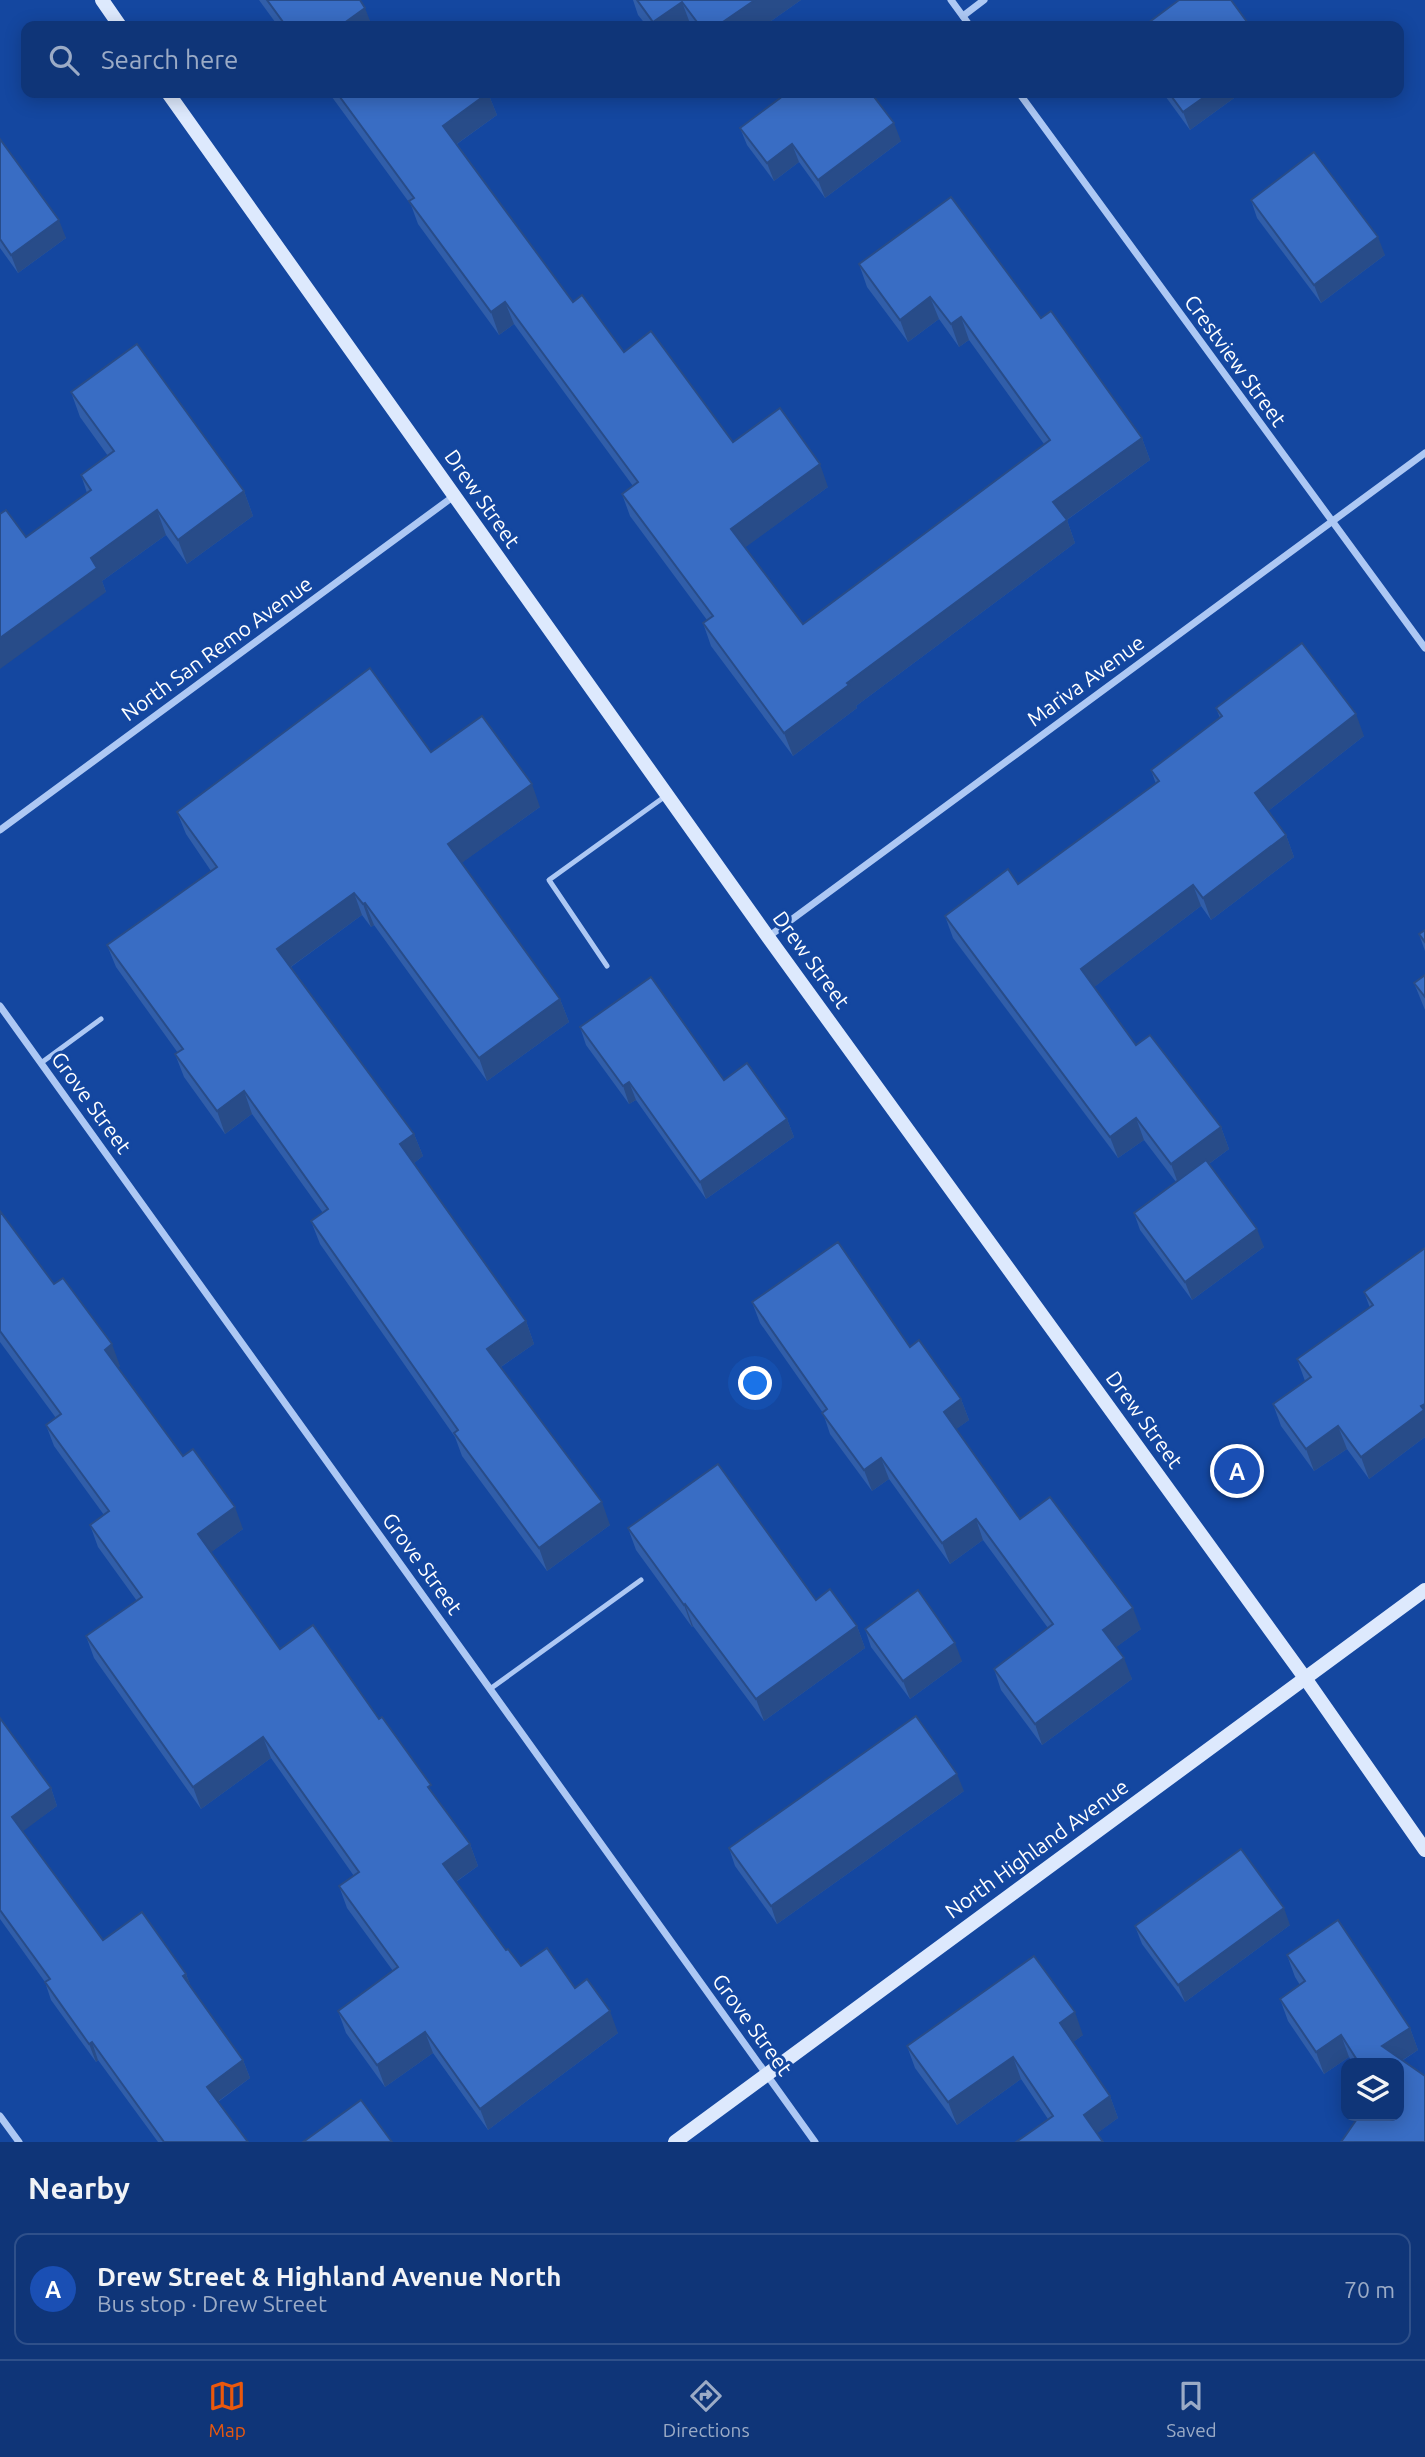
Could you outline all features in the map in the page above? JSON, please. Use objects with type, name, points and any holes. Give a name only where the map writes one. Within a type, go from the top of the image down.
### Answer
[{"type":"main road","points":[[102,0],[117,21]]},
{"type":"main road","name":"Drew Street","points":[[172,98],[768,937],[1305,1678],[1425,1850]]},
{"type":"main road","name":"North Highland Avenue","points":[[675,2142],[1425,1590]]},
{"type":"street","points":[[951,0],[966,21]]},
{"type":"street","points":[[963,16],[984,0]]},
{"type":"street","name":"Crestview Street","points":[[1023,98],[1425,648]]},
{"type":"street","name":"Mariva Avenue","points":[[768,937],[1425,453]]},
{"type":"street","name":"North San Remo Avenue","points":[[0,831],[454,495]]},
{"type":"street","name":"Grove Street","points":[[0,1006],[815,2142]]},
{"type":"street","points":[[0,2116],[19,2142]]},
{"type":"lane","points":[[607,966],[549,880],[667,795]]},
{"type":"lane","points":[[41,1063],[101,1019]]},
{"type":"lane","points":[[489,1689],[640,1580]]},
{"type":"building","points":[[267,0],[360,0],[365,8],[347,21],[282,21]]},
{"type":"building","points":[[637,0],[755,0],[724,21],[696,21],[682,2],[652,21]]},
{"type":"building","points":[[1179,0],[1231,0],[1246,21],[1151,21]]},
{"type":"building","points":[[341,98],[481,98],[443,126],[573,302],[582,295],[624,352],[651,331],[733,442],[780,408],[820,464],[731,529],[803,624],[1050,440],[961,317],[951,324],[930,297],[900,320],[859,264],[951,197],[1041,318],[1051,311],[1142,438],[1053,502],[1067,520],[784,733],[703,623],[713,616],[622,494],[638,482],[505,302],[491,312],[409,201],[414,198]]},
{"type":"building","points":[[780,98],[875,98],[894,123],[818,180],[792,144],[767,163],[740,128]]},
{"type":"building","points":[[1173,98],[1203,98],[1183,112]]},
{"type":"building","points":[[0,139],[59,220],[11,255],[0,239]]},
{"type":"building","points":[[1314,152],[1378,237],[1314,285],[1251,200]]},
{"type":"building","points":[[137,344],[244,491],[178,540],[157,510],[91,558],[97,568],[0,638],[0,514],[6,510],[26,537],[91,490],[81,475],[114,451],[71,392]]},
{"type":"building","points":[[1302,643],[1356,714],[1255,793],[1286,835],[1203,898],[1193,885],[1081,969],[1136,1045],[1150,1035],[1221,1127],[1171,1164],[1136,1118],[1110,1137],[945,916],[1008,869],[1018,884],[1159,781],[1151,770],[1222,716],[1216,708]]},
{"type":"building","points":[[370,668],[431,752],[482,716],[532,784],[448,844],[560,999],[479,1058],[365,903],[354,893],[277,949],[414,1134],[400,1144],[526,1321],[487,1349],[602,1502],[539,1548],[454,1433],[458,1430],[311,1221],[328,1209],[244,1091],[217,1111],[175,1054],[183,1049],[107,945],[217,867],[177,812]]},
{"type":"building","points":[[1425,930],[1425,942],[1419,934]]},
{"type":"building","points":[[1425,975],[1425,997],[1414,983]]},
{"type":"building","points":[[651,977],[724,1080],[747,1063],[787,1119],[700,1182],[629,1082],[623,1086],[580,1027]]},
{"type":"building","points":[[1206,1160],[1257,1229],[1185,1282],[1134,1213]]},
{"type":"building","points":[[0,1211],[54,1284],[63,1278],[112,1344],[105,1350],[183,1456],[193,1449],[235,1507],[198,1534],[280,1649],[313,1625],[379,1719],[382,1717],[431,1785],[428,1787],[470,1844],[443,1864],[506,1950],[508,1949],[521,1966],[547,1948],[575,1988],[587,1979],[610,2011],[480,2109],[425,2032],[377,2065],[338,2011],[398,1967],[339,1886],[359,1872],[263,1737],[193,1787],[86,1636],[142,1597],[90,1525],[109,1511],[46,1425],[61,1414],[0,1331]]},
{"type":"building","points":[[838,1242],[910,1347],[919,1340],[961,1399],[944,1412],[1020,1519],[1050,1497],[1133,1608],[1103,1630],[1124,1658],[1035,1724],[994,1669],[1053,1624],[976,1519],[942,1543],[881,1458],[864,1470],[822,1413],[827,1409],[752,1302]]},
{"type":"building","points":[[1425,1248],[1425,1404],[1421,1406],[1424,1410],[1361,1457],[1338,1426],[1306,1449],[1273,1404],[1311,1377],[1297,1359],[1373,1305],[1364,1292]]},
{"type":"building","points":[[718,1464],[816,1600],[830,1589],[857,1626],[756,1699],[628,1528]]},
{"type":"building","points":[[918,1590],[955,1643],[903,1681],[865,1629]]},
{"type":"building","points":[[916,1716],[957,1774],[771,1906],[729,1848]]},
{"type":"building","points":[[0,1718],[51,1788],[12,1817],[103,1940],[142,1912],[186,1974],[183,1976],[243,2060],[207,2087],[248,2142],[164,2142],[45,1982],[50,1979],[0,1910]]},
{"type":"building","points":[[1241,1849],[1284,1908],[1178,1985],[1135,1926]]},
{"type":"building","points":[[1338,1920],[1410,2028],[1382,2046],[1399,2058],[1356,2058],[1341,2035],[1316,2052],[1280,1999],[1305,1981],[1287,1955]]},
{"type":"building","points":[[1034,1956],[1075,2012],[1060,2023],[1110,2096],[1084,2115],[1103,2142],[1016,2142],[1053,2116],[1013,2057],[948,2102],[907,2046]]},
{"type":"building","points":[[1404,2061],[1425,2076],[1425,2142],[1341,2142],[1356,2121],[1404,2121]]},
{"type":"building","points":[[361,2100],[392,2142],[303,2142]]},
{"type":"place","name":"Drew Street & Highland Avenue North","points":[[1237,1471]]}]
